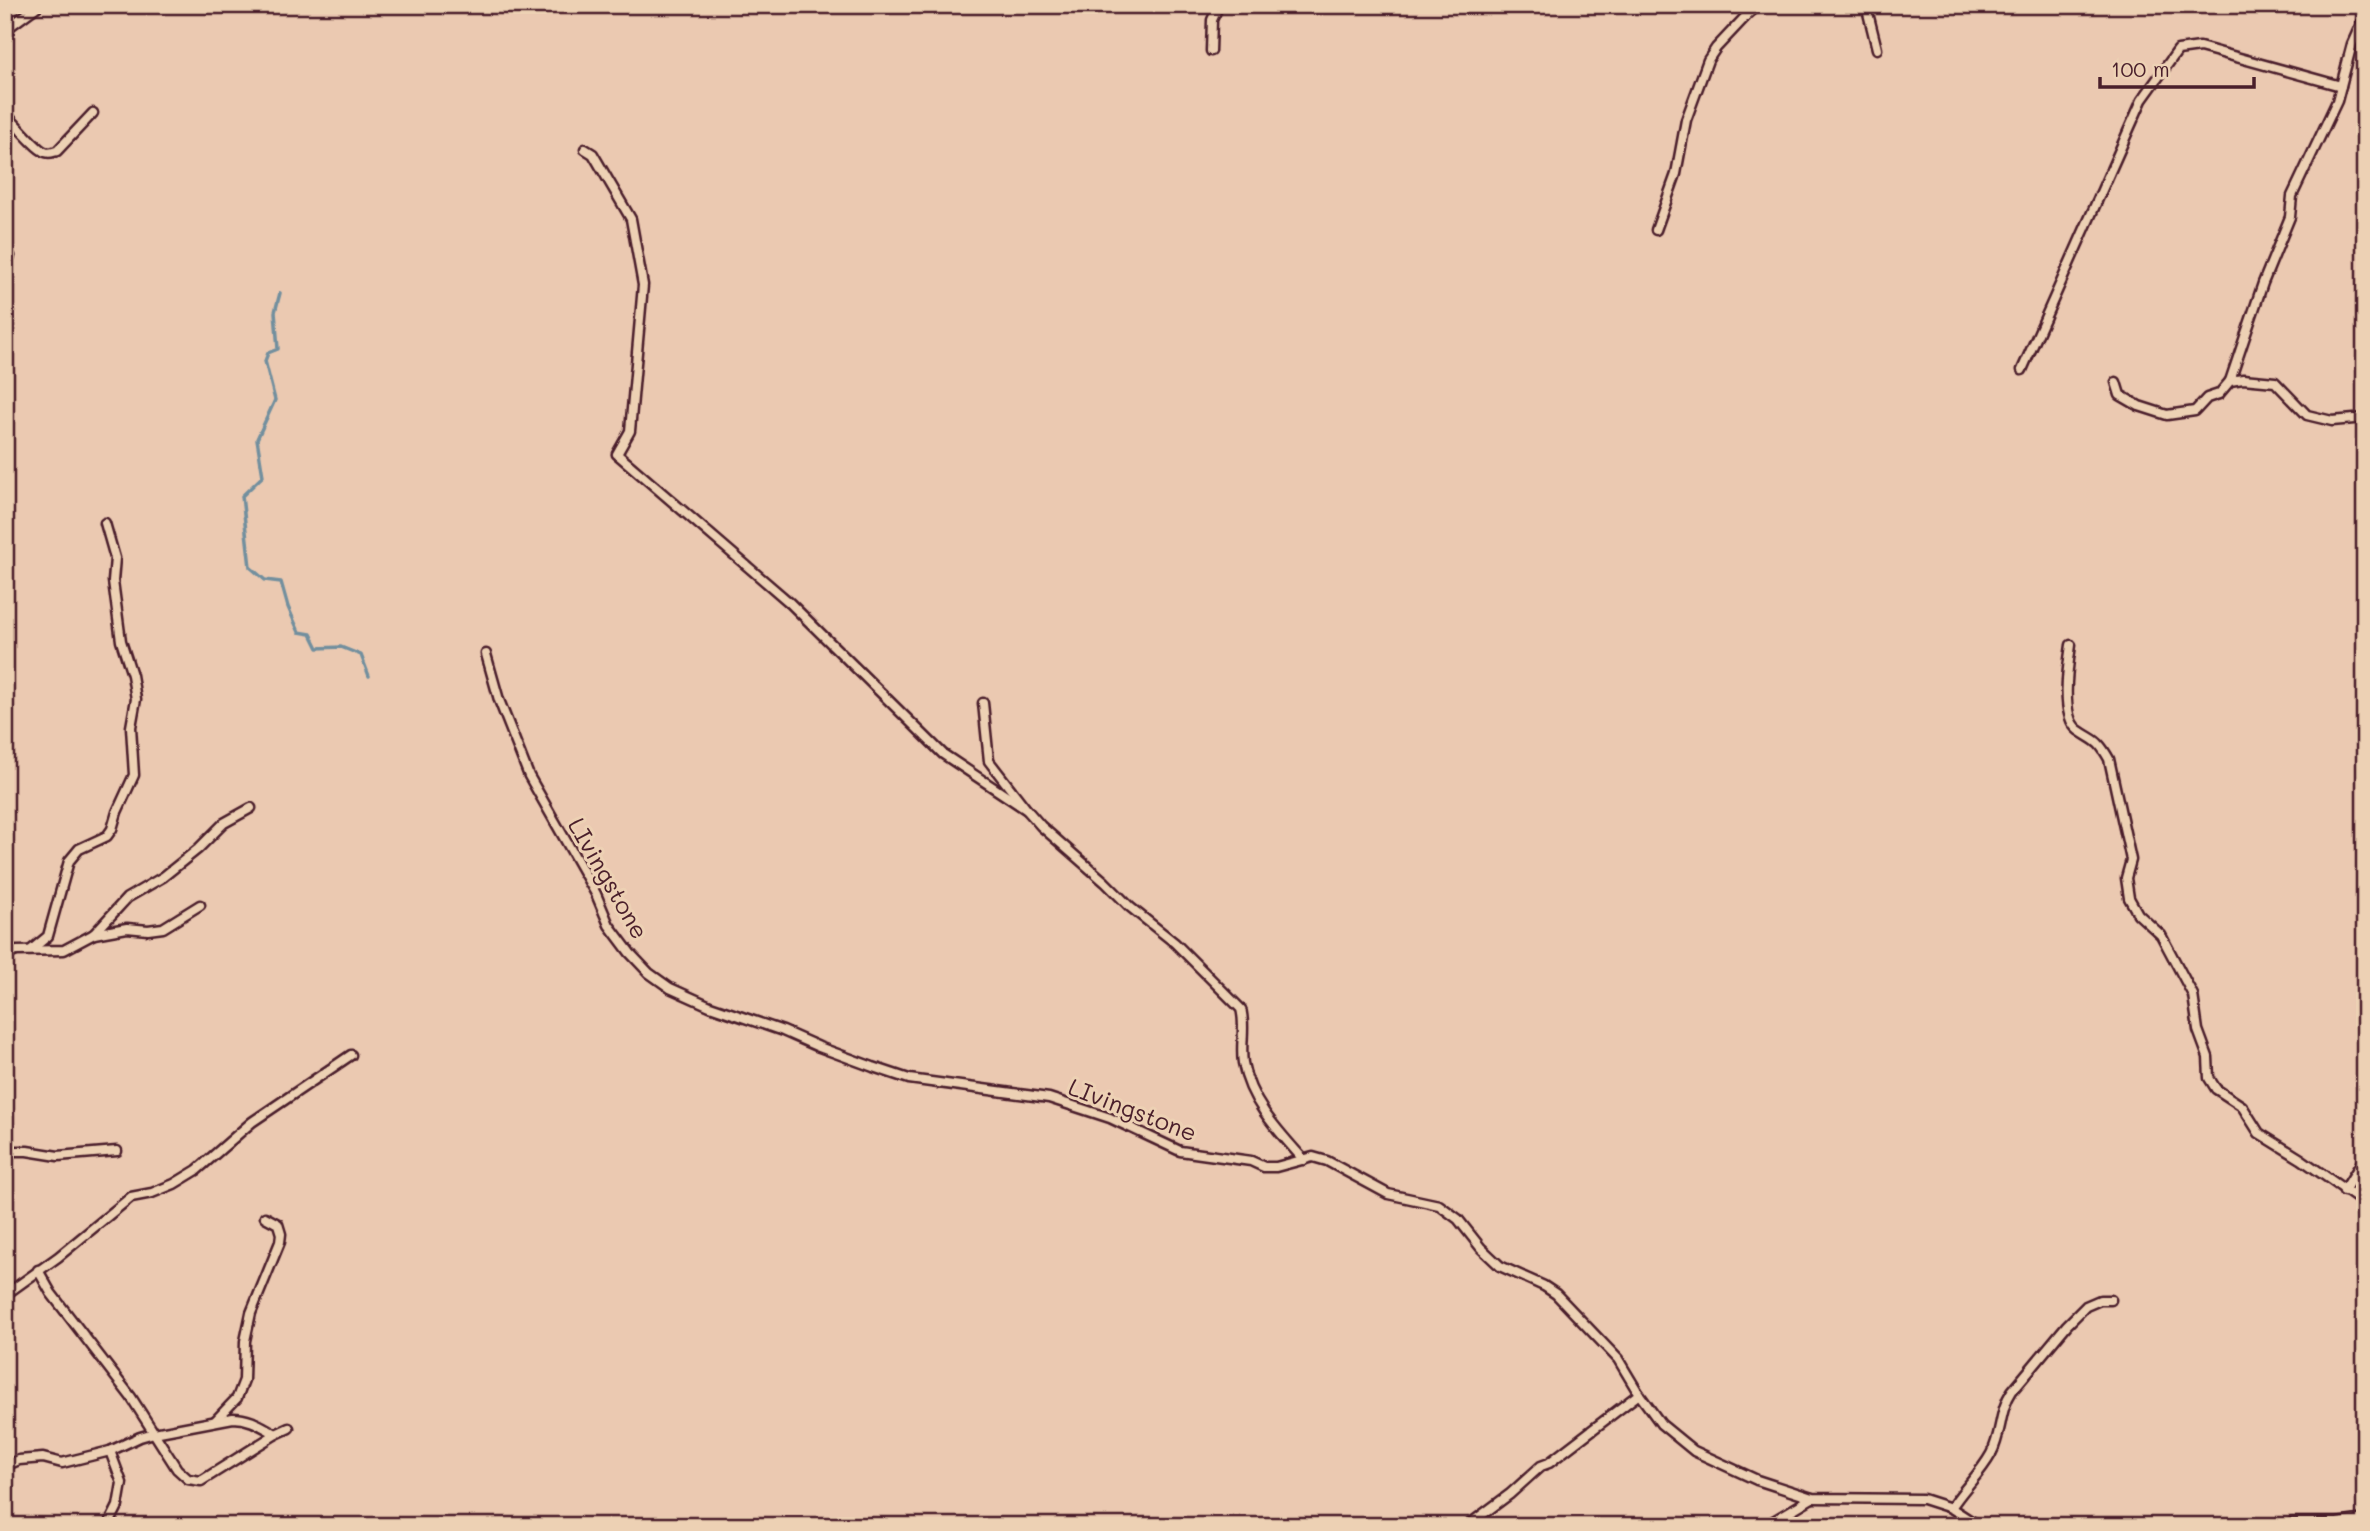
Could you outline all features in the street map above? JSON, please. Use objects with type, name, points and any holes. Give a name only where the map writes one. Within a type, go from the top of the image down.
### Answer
[{"type":"street","points":[[5,30],[39,5]]},
{"type":"street","points":[[1211,51],[1212,20],[1219,5]]},
{"type":"street","points":[[1656,230],[1674,181],[1686,120],[1708,60],[1748,14],[1767,5]]},
{"type":"street","points":[[1866,5],[1877,49]]},
{"type":"street","points":[[2116,382],[2120,395],[2128,401],[2167,415],[2195,411],[2207,398],[2219,394],[2230,381],[2263,283],[2290,217],[2292,196],[2337,101],[2352,44],[2365,15]]},
{"type":"street","points":[[2022,370],[2142,100],[2178,50],[2200,47],[2341,86]]},
{"type":"street","points":[[5,113],[44,152],[51,152],[66,141],[93,113]]},
{"type":"street","points":[[585,149],[593,154],[631,219],[643,285],[630,431],[617,454],[790,603],[943,754],[1027,810]]},
{"type":"street","points":[[2230,381],[2243,379],[2275,382],[2308,415],[2332,421],[2365,418]]},
{"type":"street","points":[[31,950],[48,936],[69,860],[79,849],[107,836],[134,775],[131,727],[136,699],[121,640],[113,581],[115,558],[105,523]]},
{"type":"street","points":[[2071,645],[2067,713],[2071,723],[2101,744],[2109,759],[2131,860],[2126,878],[2129,898],[2138,914],[2161,935],[2193,995],[2198,1030],[2208,1057],[2209,1078],[2216,1089],[2242,1106],[2259,1133],[2365,1204]]},
{"type":"street","name":"LIvingstone","points":[[486,654],[499,700],[529,776],[596,894],[609,925],[629,953],[649,973],[670,988],[848,1059],[909,1079],[1049,1098],[1110,1118],[1164,1144],[1195,1154],[1240,1159],[1264,1167],[1276,1167],[1313,1157],[1327,1161],[1388,1194],[1439,1205],[1449,1211],[1500,1266],[1556,1294],[1618,1359],[1639,1394],[1668,1431],[1694,1451],[1757,1480],[1812,1498],[1923,1499],[1951,1508],[1979,1526]]},
{"type":"street","points":[[982,703],[989,761],[1027,810],[1130,907],[1175,943],[1241,1009],[1243,1064],[1252,1091],[1265,1114],[1304,1160]]},
{"type":"street","points":[[6,955],[17,951],[64,950],[94,933],[127,898],[163,877],[198,849],[224,823],[251,808]]},
{"type":"street","points":[[94,933],[127,928],[163,928],[200,905]]},
{"type":"street","points":[[5,1295],[131,1197],[163,1188],[197,1170],[252,1122],[351,1055]]},
{"type":"street","points":[[5,1151],[27,1150],[58,1156],[117,1151]]},
{"type":"street","points":[[2344,1191],[2365,1157]]},
{"type":"street","points":[[215,1421],[237,1398],[244,1380],[245,1341],[251,1313],[280,1242],[278,1224],[265,1217]]},
{"type":"street","points":[[38,1270],[51,1293],[131,1397],[177,1469],[188,1479],[201,1481],[276,1433],[289,1428]]},
{"type":"street","points":[[1951,1508],[1991,1453],[1999,1434],[2005,1401],[2012,1391],[2086,1306],[2100,1300],[2111,1300]]},
{"type":"street","points":[[1467,1526],[1510,1494],[1541,1466],[1549,1463],[1639,1394]]},
{"type":"street","points":[[5,1466],[19,1460],[43,1458],[62,1463],[110,1451],[154,1433],[215,1421],[244,1418],[276,1433]]},
{"type":"street","points":[[108,1526],[118,1506],[122,1483],[110,1451]]},
{"type":"street","points":[[1765,1526],[1812,1498]]},
{"type":"street","points":[[2284,1526],[2292,1523],[2337,1523],[2365,1519]]},
{"type":"waterway","points":[[280,293],[275,312],[278,349],[268,353],[265,361],[275,400],[257,439],[263,476],[242,496],[250,567],[265,580],[281,582],[299,632],[311,634],[318,648],[341,647],[361,655],[369,676]]}]
